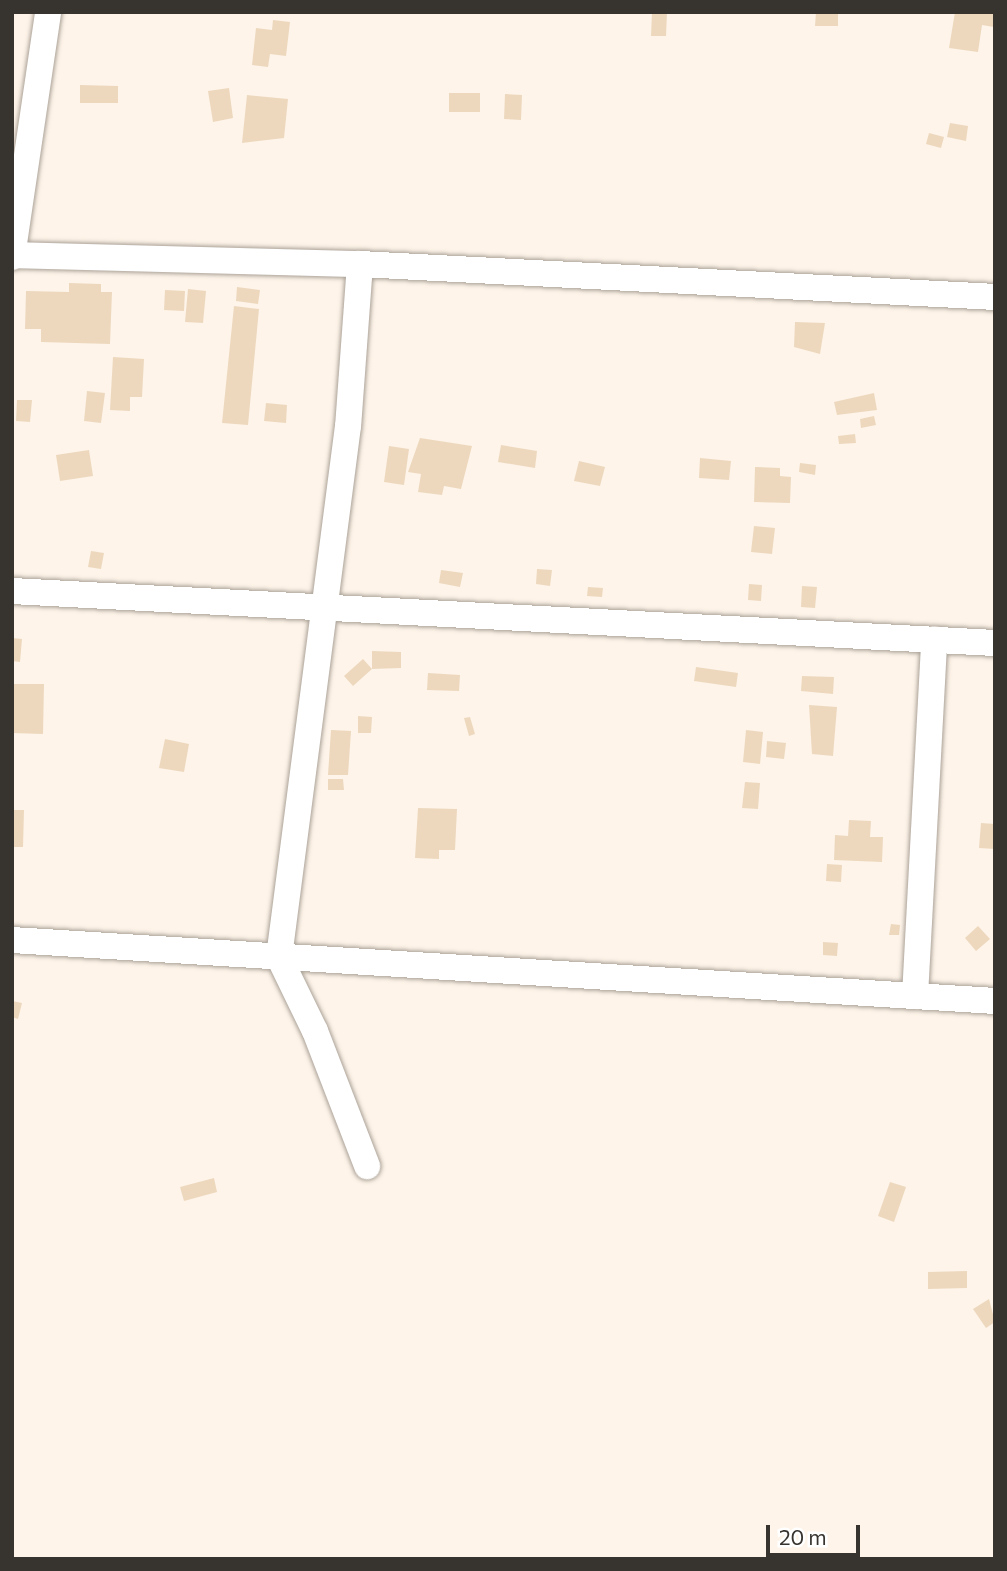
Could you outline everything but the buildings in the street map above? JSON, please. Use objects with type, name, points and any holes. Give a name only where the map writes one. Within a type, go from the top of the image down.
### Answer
[{"type":"street","points":[[48,12],[12,256],[360,264],[995,297]]},
{"type":"street","points":[[360,264],[326,608],[279,957],[315,1031],[367,1166]]},
{"type":"street","points":[[12,591],[995,643]]},
{"type":"street","points":[[915,996],[934,640]]},
{"type":"street","points":[[12,940],[995,1001]]}]
